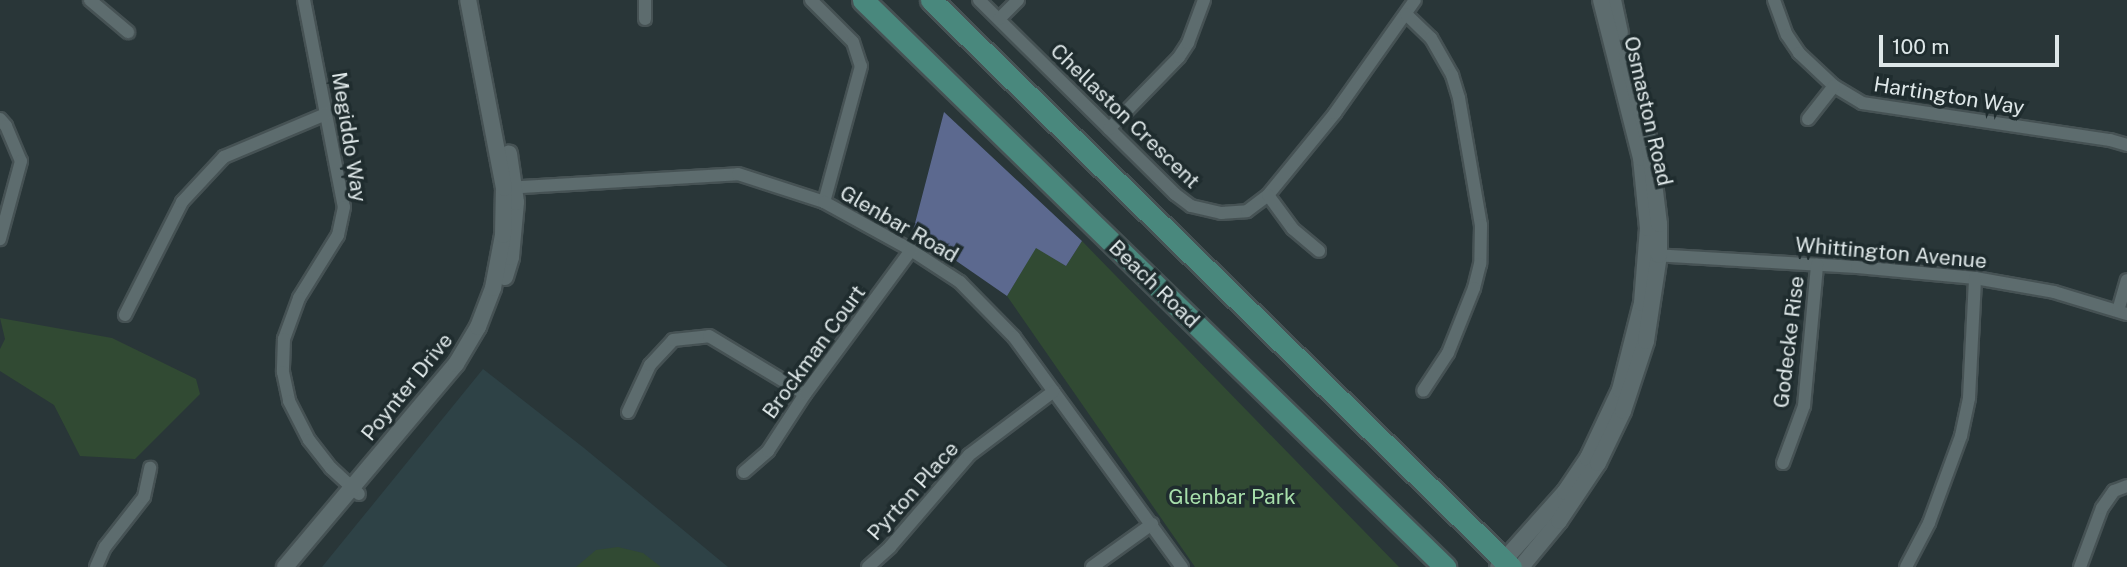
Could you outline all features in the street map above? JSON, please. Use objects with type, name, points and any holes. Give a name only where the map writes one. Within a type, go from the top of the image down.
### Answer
[{"type":"main road","name":"Beach Road","points":[[863,0],[1445,567]]},
{"type":"main road","points":[[931,0],[1508,565]]},
{"type":"street","points":[[90,0],[128,32]]},
{"type":"street","name":"Megiddo Way","points":[[304,0],[344,207],[338,235],[299,298],[284,339],[283,372],[289,401],[309,440],[355,491]]},
{"type":"street","name":"Poynter Drive","points":[[468,0],[509,188]]},
{"type":"street","name":"Poynter Drive","points":[[298,567],[444,380],[478,327],[493,288],[509,188],[479,0]]},
{"type":"street","points":[[645,0],[645,19]]},
{"type":"street","points":[[811,0],[853,42],[861,66],[824,202]]},
{"type":"street","name":"Chellaston Crescent","points":[[979,0],[1175,194],[1204,211],[1247,211],[1268,195],[1335,113],[1415,0]]},
{"type":"street","points":[[999,19],[1018,0]]},
{"type":"street","points":[[1109,129],[1179,57],[1192,35],[1204,0]]},
{"type":"street","name":"Osmaston Road","points":[[1601,0],[1641,158],[1653,255]]},
{"type":"street","name":"Osmaston Road","points":[[1508,565],[1565,492],[1599,438],[1619,390],[1636,335],[1653,255],[1658,214],[1649,141],[1613,0]]},
{"type":"street","name":"Hartington Way","points":[[1774,0],[1787,35],[1833,86],[1848,97],[1880,107],[2110,139],[2127,145]]},
{"type":"street","points":[[1406,14],[1431,38],[1452,75],[1460,98],[1482,225],[1480,264],[1474,288],[1448,353],[1423,391]]},
{"type":"street","points":[[1808,119],[1833,86]]},
{"type":"street","points":[[125,315],[183,202],[224,158],[326,114]]},
{"type":"street","points":[[0,119],[6,125],[21,161],[0,239]]},
{"type":"street","name":"Glenbar Road","points":[[509,188],[738,174],[824,202],[911,250],[960,282],[1014,337],[1182,567]]},
{"type":"street","points":[[1268,195],[1293,229],[1318,251]]},
{"type":"street","name":"Brockman Court","points":[[744,472],[768,451],[805,394],[911,250]]},
{"type":"street","name":"Whittington Avenue","points":[[1653,255],[1975,278],[2054,292],[2122,313]]},
{"type":"street","name":"Godecke Rise","points":[[1783,463],[1805,396],[1817,265]]},
{"type":"street","points":[[1906,567],[1929,523],[1961,436],[1969,398],[1975,278]]},
{"type":"street","points":[[2122,313],[2127,280]]},
{"type":"street","points":[[628,412],[650,365],[673,340],[709,337],[805,394]]},
{"type":"street","name":"Pyrton Place","points":[[868,567],[890,547],[969,455],[1054,391]]},
{"type":"street","points":[[96,567],[105,547],[144,497],[150,468]]},
{"type":"street","points":[[2080,567],[2102,508],[2114,491],[2127,486]]},
{"type":"street","name":"Poynter Drive","points":[[285,567],[355,491]]},
{"type":"street","points":[[1091,567],[1152,524]]},
{"type":"shaded area","points":[[483,369],[584,448],[728,567],[322,567]]},
{"type":"green space","name":"Glenbar Park","points":[[1082,241],[1399,567],[1195,567],[1007,296],[1036,247],[1066,266]]},
{"type":"green space","points":[[0,318],[112,338],[196,379],[200,394],[135,459],[80,456],[54,405],[0,371],[0,349],[5,339]]},
{"type":"green space","points":[[618,547],[643,553],[661,567],[576,567],[596,550]]},
{"type":"water","points":[[944,112],[1082,241],[1066,266],[1036,248],[1007,296],[913,231]]}]
